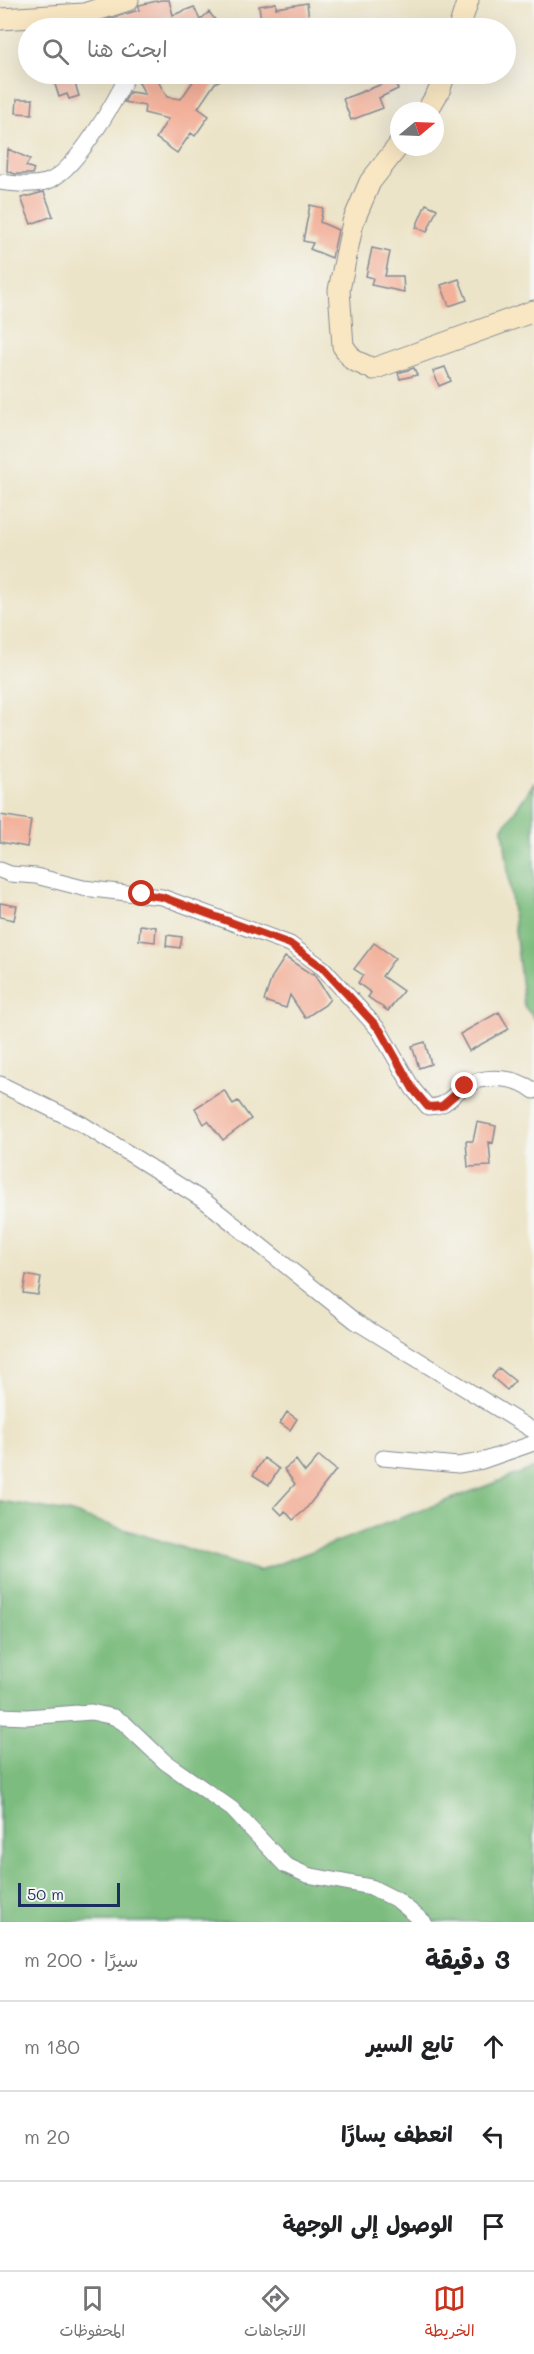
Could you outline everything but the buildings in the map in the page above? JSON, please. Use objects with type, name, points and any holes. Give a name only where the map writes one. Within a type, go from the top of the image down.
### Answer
[{"type":"street","points":[[0,19],[84,14],[128,0]]},
{"type":"street","points":[[462,18],[468,0]]},
{"type":"street","points":[[0,182],[22,184],[48,182],[64,170],[85,146],[122,84]]},
{"type":"street","points":[[432,102],[441,84]]},
{"type":"street","points":[[390,156],[370,182],[353,222],[345,255],[339,290],[342,337],[343,346],[353,360],[373,369],[534,310]]},
{"type":"street","points":[[0,870],[83,888],[162,897],[290,944],[323,968],[380,1030],[413,1089],[428,1107],[442,1106],[465,1086],[487,1078],[511,1080],[534,1090]]},
{"type":"street","points":[[0,1084],[82,1125],[206,1202],[354,1321],[534,1431]]},
{"type":"street","points":[[383,1458],[458,1465],[482,1461],[534,1443]]},
{"type":"street","points":[[0,1716],[27,1717],[91,1712],[114,1717],[124,1723],[165,1762],[232,1809],[285,1865],[307,1875],[371,1887],[397,1900],[424,1922]]},
{"type":"green space","points":[[534,783],[534,1018],[524,1006],[503,828]]},
{"type":"green space","points":[[534,1468],[534,1922],[0,1922],[0,1501],[68,1512],[259,1571]]},
{"type":"route","points":[[142,894],[162,897],[290,944],[323,968],[380,1030],[413,1089],[428,1107],[442,1106],[465,1086]]}]
